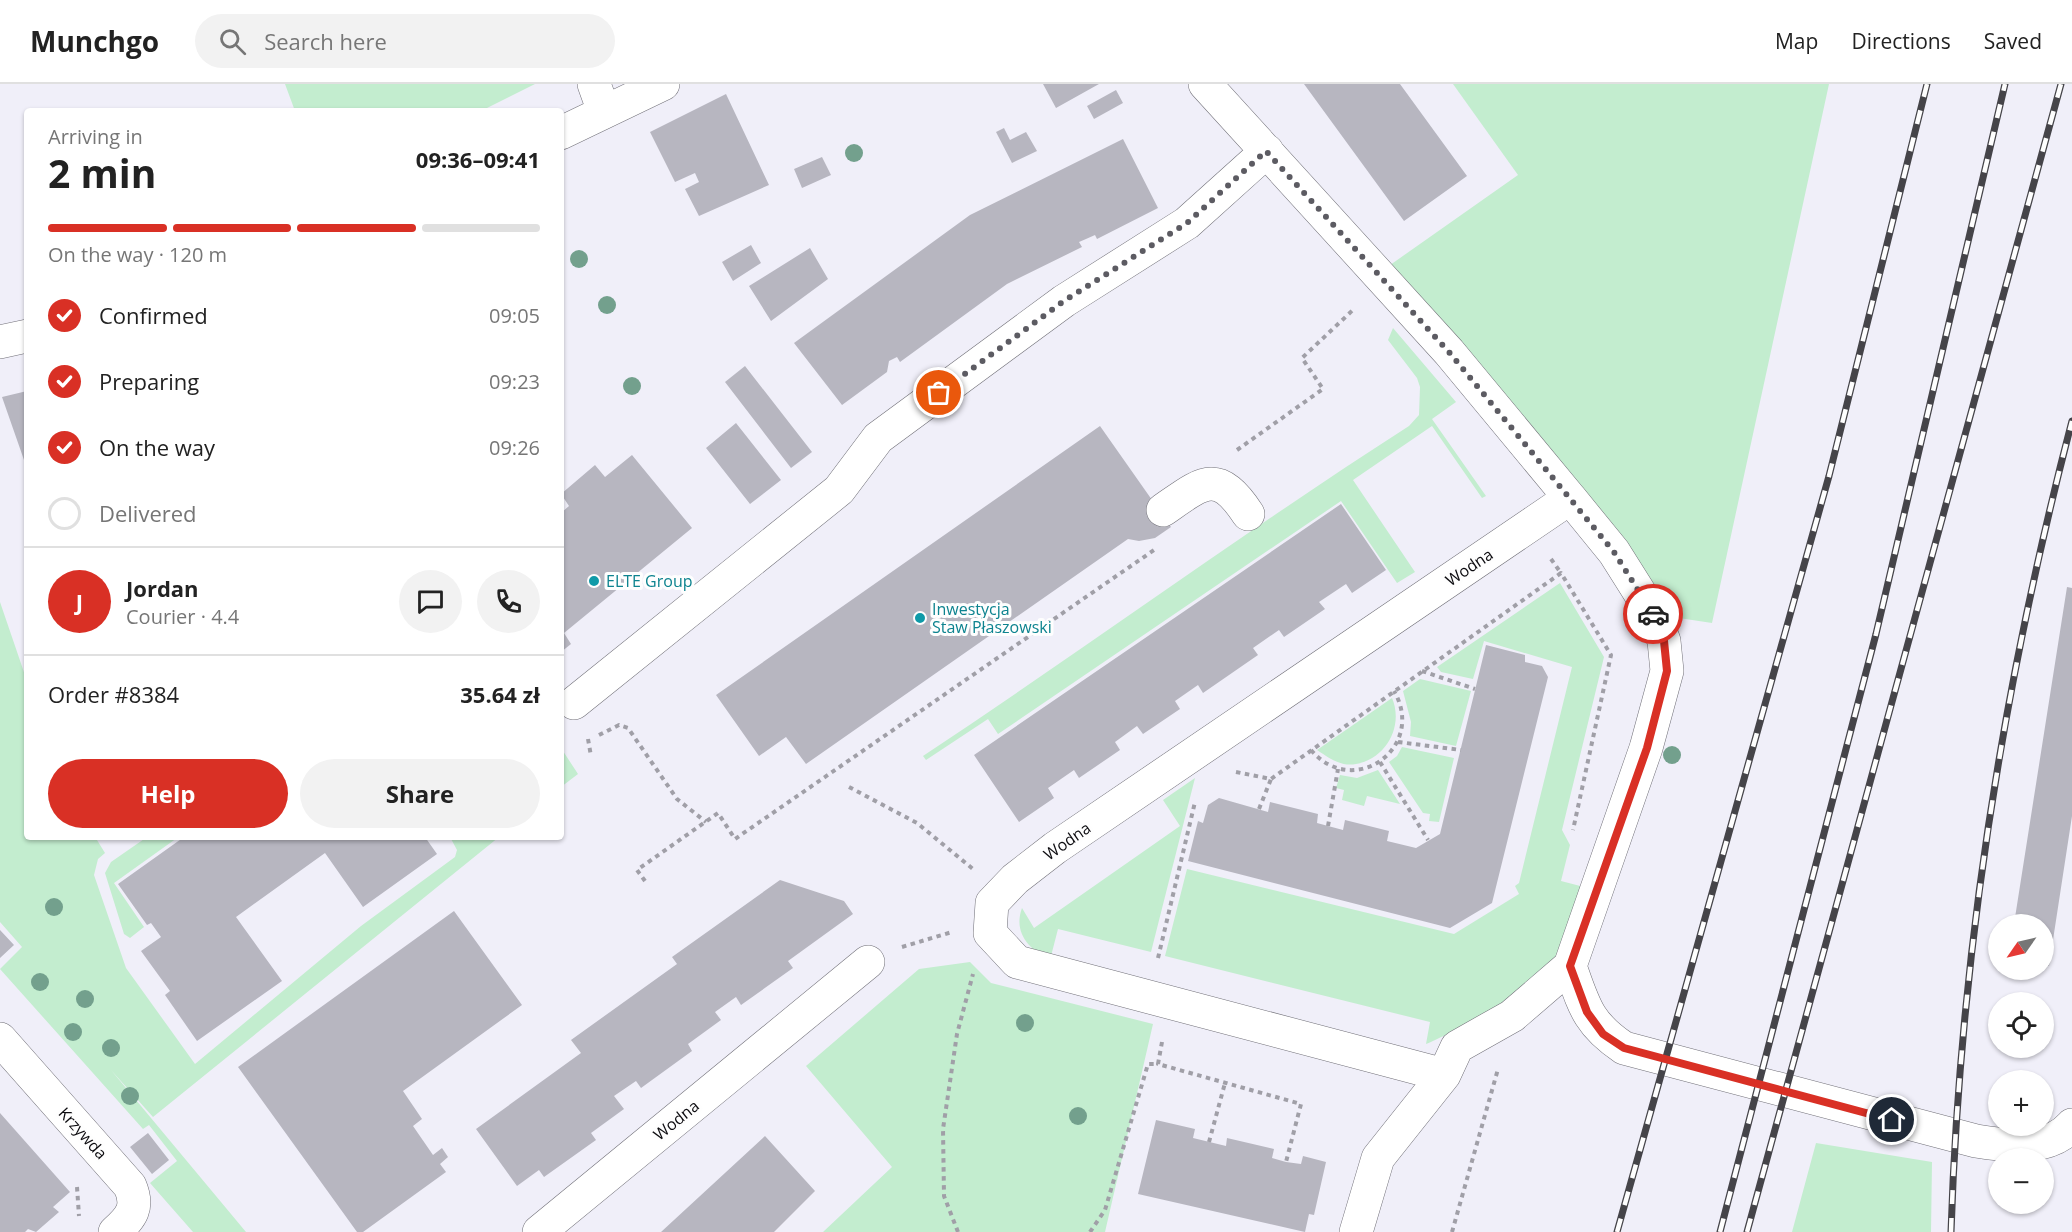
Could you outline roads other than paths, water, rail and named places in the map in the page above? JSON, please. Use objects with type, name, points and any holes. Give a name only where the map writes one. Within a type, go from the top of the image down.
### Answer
[{"type":"street","points":[[564,130],[599,98],[663,84]]},
{"type":"street","points":[[1205,84],[1449,352],[1570,498],[1614,552],[1655,617],[1664,641],[1667,671],[1647,748],[1570,966],[1512,1016],[1457,1047],[1444,1075],[1378,1158],[1356,1232]]},
{"type":"street","points":[[574,704],[839,490],[878,438],[1064,301],[1187,223],[1266,151]]},
{"type":"street","points":[[0,342],[24,337]]},
{"type":"street","points":[[1163,510],[1202,485],[1221,485],[1241,504]]},
{"type":"street","name":"Wodna","points":[[1444,1075],[1017,962],[990,933],[992,903],[1015,879],[1055,848],[1570,498]]},
{"type":"street","name":"Wodna","points":[[539,1232],[868,962]]},
{"type":"street","points":[[1570,966],[1587,1012],[1603,1034],[1624,1048],[1976,1141],[2027,1146],[2051,1139],[2072,1125]]},
{"type":"street","name":"Krzywda","points":[[0,1039],[130,1186],[136,1200],[132,1213],[115,1232]]},
{"type":"railway","points":[[1617,1232],[1829,476],[1927,84]]},
{"type":"railway","points":[[1720,1232],[1876,634],[2005,84]]},
{"type":"railway","points":[[1747,1232],[2061,84]]},
{"type":"railway","points":[[1951,1232],[1964,1027],[1989,823],[2025,621],[2072,421]]},
{"type":"place","name":"ELTE Group","points":[[594,581]]},
{"type":"place","name":"Inwestycja Staw Płaszowski","points":[[920,618]]}]
